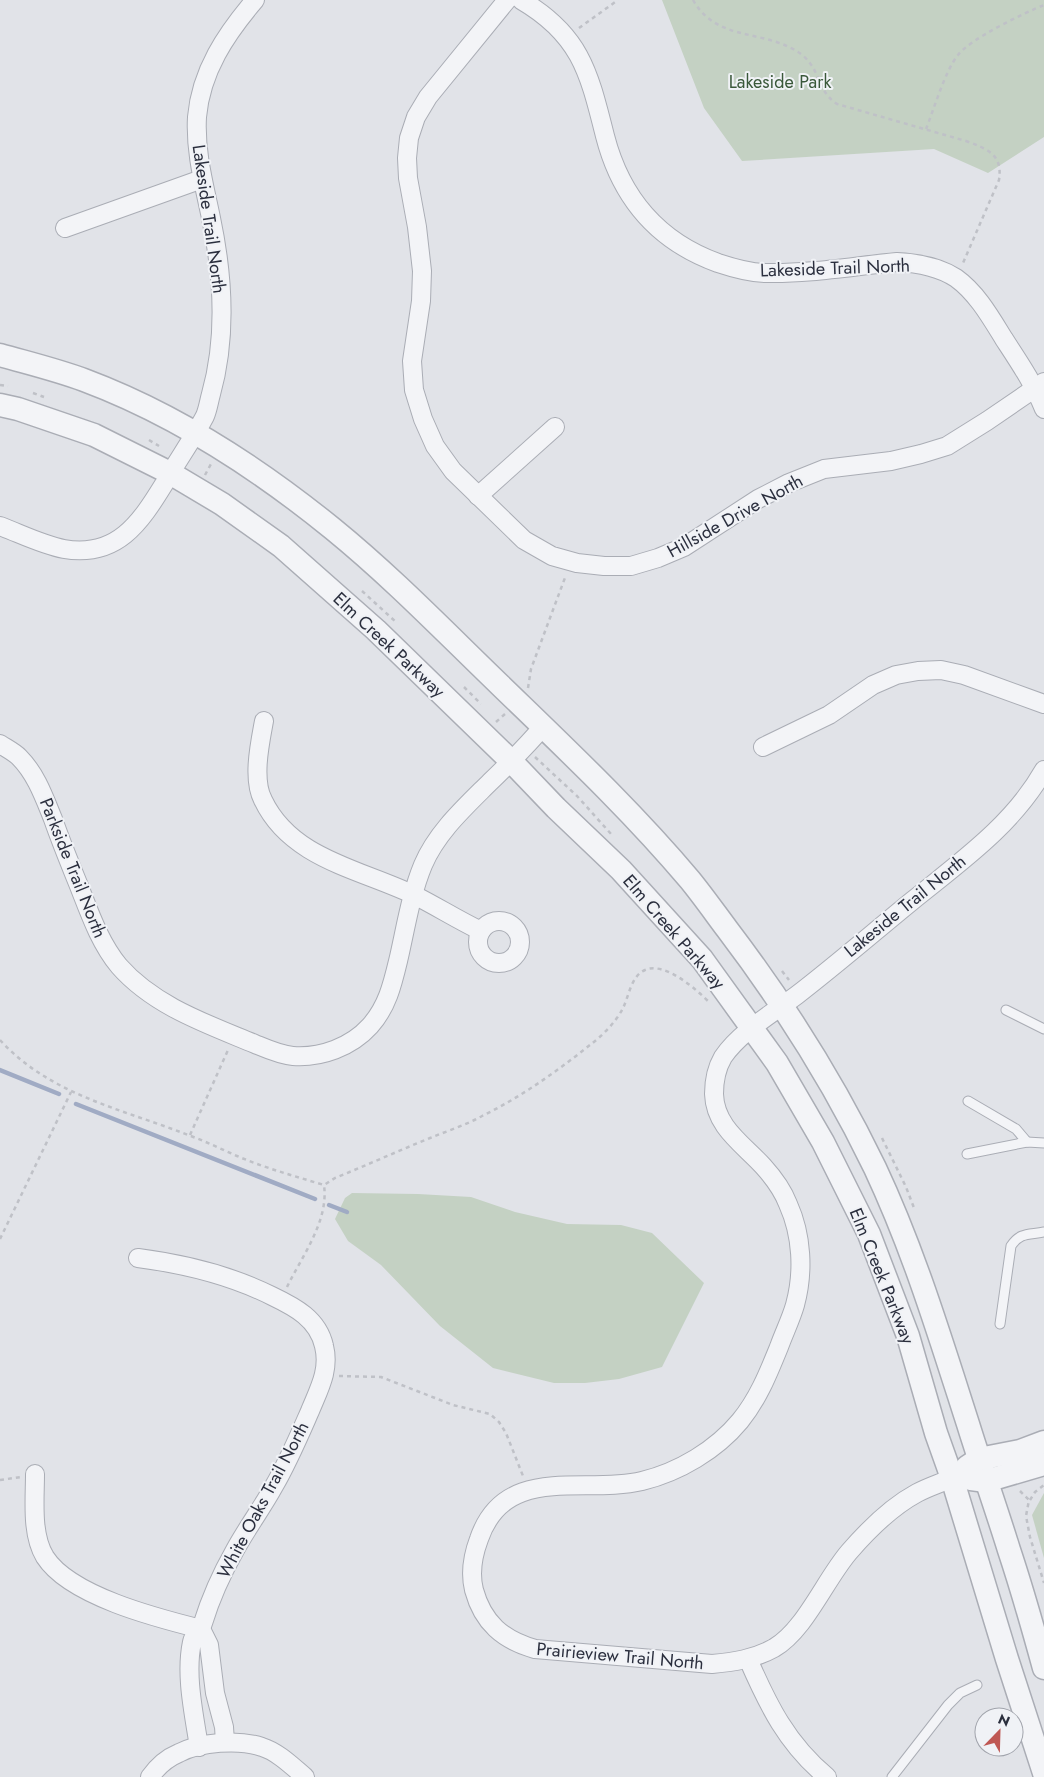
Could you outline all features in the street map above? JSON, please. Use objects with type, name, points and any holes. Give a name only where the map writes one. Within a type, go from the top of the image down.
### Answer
[{"type":"street","name":"Lakeside Trail North","points":[[170,473],[205,414],[215,381],[221,351],[222,306],[218,262],[202,179],[198,149],[197,116],[204,83],[219,48],[254,0]]},
{"type":"street","name":"Hillside Drive North","points":[[507,0],[428,97],[416,117],[409,138],[407,158],[422,272],[421,301],[412,361],[414,390],[423,419],[435,446],[453,471],[524,540],[552,556],[571,562],[604,566],[631,566],[658,558],[684,547],[758,500],[789,483],[824,469],[891,461],[946,446],[1040,385]]},
{"type":"street","name":"Lakeside Trail North","points":[[521,0],[554,23],[567,37],[576,51],[590,80],[616,172],[632,199],[651,223],[676,243],[703,257],[733,268],[764,273],[897,262],[929,266],[956,278],[979,302],[1040,385],[1044,409]]},
{"type":"street","points":[[65,228],[202,179]]},
{"type":"street","name":"Elm Creek Parkway","points":[[0,356],[35,364],[85,380],[133,401],[195,433],[247,465],[333,529],[413,600],[620,802],[691,881],[763,975],[783,1005],[837,1095],[874,1167],[900,1224],[924,1285],[1010,1553],[1044,1668]]},
{"type":"street","name":"Elm Creek Parkway","points":[[0,405],[18,409],[94,435],[170,473],[222,504],[281,546],[376,630],[512,762],[556,808],[621,870],[702,959],[777,1063],[820,1136],[869,1234],[908,1336],[936,1433],[952,1478],[1044,1773]]},
{"type":"street","points":[[478,496],[555,427]]},
{"type":"street","points":[[0,526],[64,549],[88,550],[112,543],[130,531],[148,511],[170,473]]},
{"type":"street","points":[[763,747],[829,715],[873,685],[896,675],[918,671],[941,670],[964,675],[1044,704]]},
{"type":"street","points":[[264,721],[258,754],[258,777],[262,799],[285,831],[298,843],[323,858],[413,895],[481,931]]},
{"type":"street","name":"Parkside Trail North","points":[[0,744],[18,756],[32,773],[43,794],[102,942],[119,966],[140,986],[164,1003],[190,1017],[272,1051],[292,1056],[334,1051],[355,1041],[370,1027],[383,1010],[392,987],[413,895],[423,864],[441,835],[462,810],[512,762],[543,727]]},
{"type":"street","name":"Lakeside Trail North","points":[[753,1029],[979,846],[1012,815],[1035,786],[1044,770]]},
{"type":"street","name":"Prairieview Trail North","points":[[753,1029],[735,1043],[722,1058],[714,1083],[714,1102],[720,1120],[736,1140],[764,1166],[777,1184],[788,1202],[800,1240],[800,1279],[795,1305],[763,1386],[740,1422],[720,1441],[670,1472],[626,1484],[548,1486],[515,1495],[492,1515],[482,1530],[476,1547],[472,1584],[484,1616],[504,1635],[520,1645],[535,1649],[712,1664],[748,1659],[775,1647],[790,1634],[847,1554],[868,1531],[896,1507],[918,1492],[952,1478]]},
{"type":"street","name":"White Oaks Trail North","points":[[138,1258],[224,1277],[261,1290],[280,1300],[309,1317],[319,1331],[324,1344],[326,1359],[325,1376],[300,1434],[274,1487],[235,1549],[220,1579],[201,1629],[192,1640],[190,1679],[199,1747]]},
{"type":"street","points":[[952,1478],[979,1459],[1020,1451],[1044,1442]]},
{"type":"street","points":[[952,1478],[986,1481],[1044,1464]]},
{"type":"street","points":[[36,1474],[35,1512],[38,1540],[44,1556],[56,1570],[69,1580],[110,1600],[140,1612],[201,1629],[209,1645],[215,1693],[224,1726],[225,1742]]},
{"type":"street","points":[[748,1659],[768,1704],[790,1739],[816,1768],[827,1777]]},
{"type":"street","points":[[150,1777],[164,1761],[180,1752],[225,1742],[262,1747],[281,1756],[306,1777]]},
{"type":"lane","points":[[1006,1010],[1044,1029]]},
{"type":"lane","points":[[968,1101],[1016,1129],[1027,1142]]},
{"type":"lane","points":[[967,1154],[1027,1142],[1044,1143]]},
{"type":"lane","points":[[1000,1324],[1011,1246],[1016,1238],[1024,1234],[1044,1232]]},
{"type":"lane","points":[[892,1777],[948,1705],[960,1694],[977,1685]]},
{"type":"path","points":[[567,37],[618,0]]},
{"type":"path","points":[[693,0],[700,10],[720,27],[779,43],[803,55],[811,63],[818,75],[828,99],[837,104],[926,130],[982,148],[994,154],[999,161],[1001,170],[1000,180],[956,278]]},
{"type":"path","points":[[926,130],[949,73],[959,54],[982,37],[1031,10],[1044,5]]},
{"type":"path","points":[[197,489],[220,449]]},
{"type":"path","points":[[497,721],[528,688],[532,669],[571,562]]},
{"type":"path","points":[[0,1040],[13,1054],[36,1072],[71,1092],[190,1135],[284,1174],[324,1185],[335,1178],[482,1116],[538,1084],[592,1044],[612,1024],[623,1008],[634,980],[643,970],[658,968],[680,978],[699,992],[715,1009]]},
{"type":"path","points":[[190,1135],[234,1035]]},
{"type":"path","points":[[0,1239],[71,1092]]},
{"type":"path","points":[[280,1300],[305,1254],[317,1226],[323,1208],[324,1185]]},
{"type":"path","points":[[325,1376],[381,1377],[453,1405],[490,1414],[499,1422],[506,1433],[528,1490]]},
{"type":"path","points":[[1029,1500],[1044,1485]]},
{"type":"green space","name":"Lakeside Park","points":[[662,0],[1044,0],[1044,137],[988,173],[934,149],[742,161],[704,108]]},
{"type":"green space","points":[[352,1193],[471,1197],[515,1212],[567,1224],[621,1225],[652,1233],[704,1283],[662,1367],[619,1379],[585,1383],[554,1383],[493,1368],[440,1326],[381,1265],[348,1241],[335,1219],[345,1198]]},
{"type":"green space","points":[[1044,1493],[1044,1558],[1032,1515]]},
{"type":"waterway","points":[[0,1070],[59,1094]]},
{"type":"waterway","points":[[76,1104],[315,1199]]},
{"type":"waterway","points":[[329,1205],[347,1212]]}]
